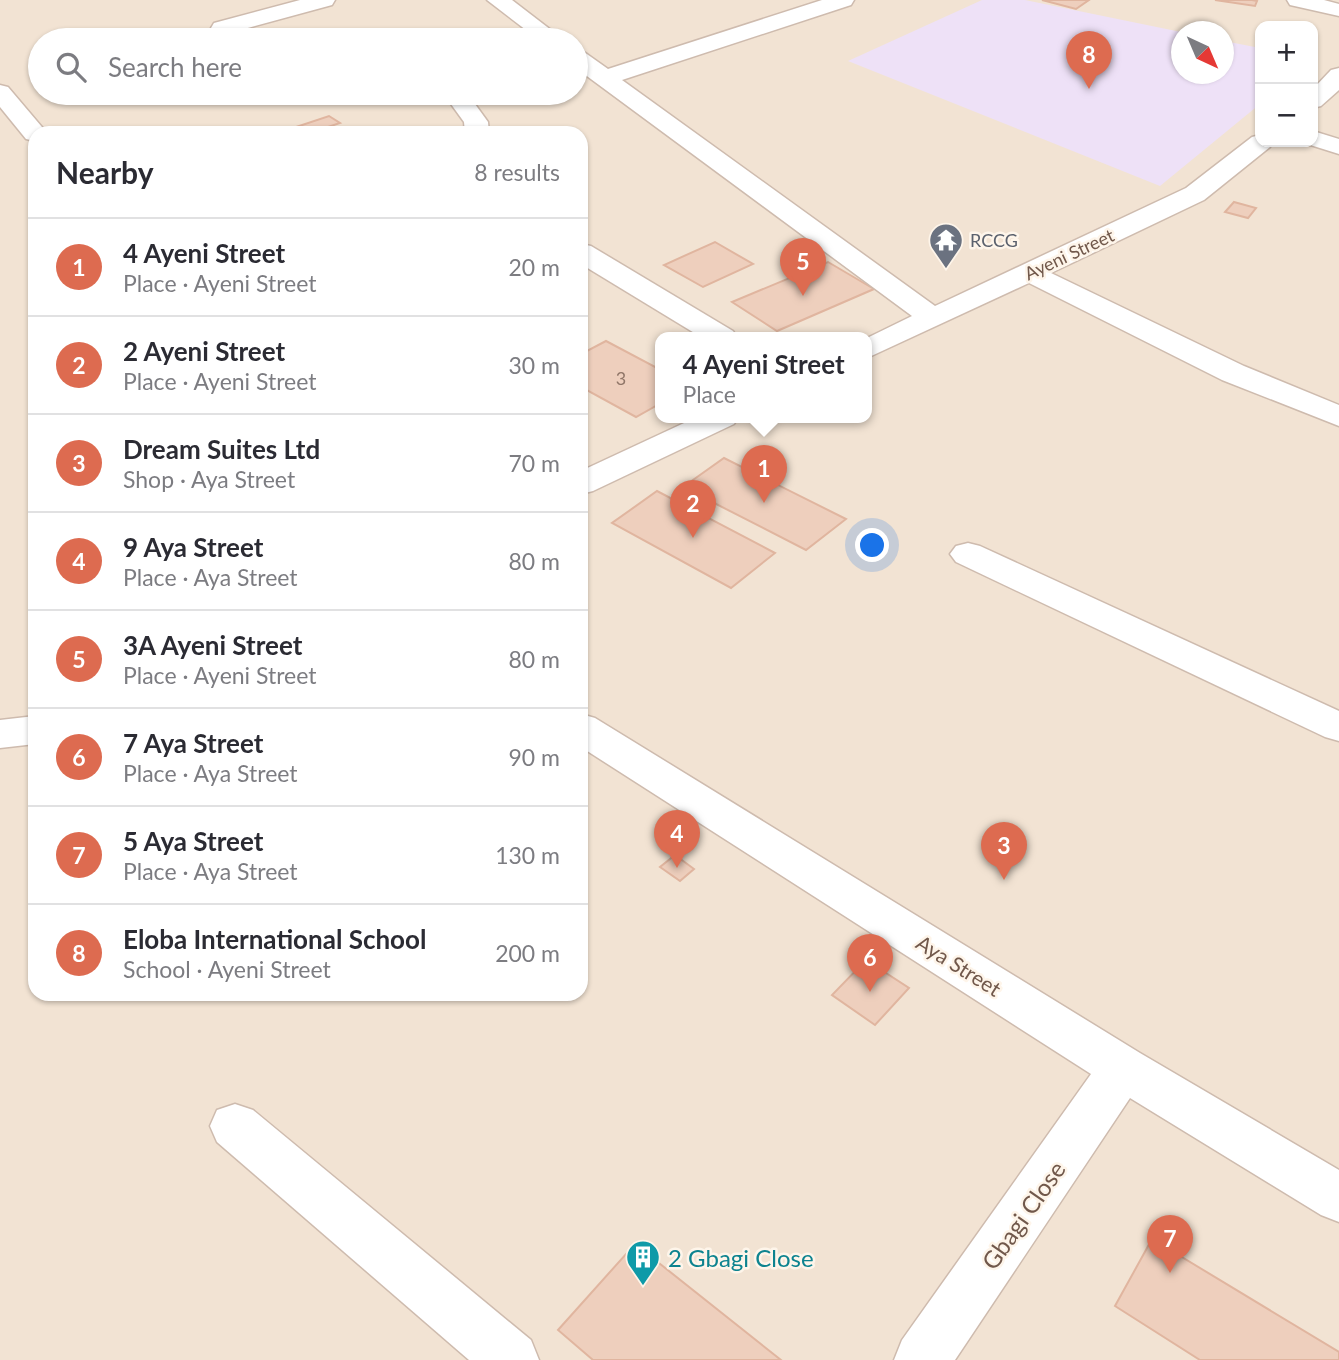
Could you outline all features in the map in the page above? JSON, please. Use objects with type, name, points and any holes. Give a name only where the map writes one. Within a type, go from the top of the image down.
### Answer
[{"type":"street","points":[[222,27],[324,0]]},
{"type":"street","points":[[498,0],[536,28]]},
{"type":"street","points":[[604,78],[843,0]]},
{"type":"street","points":[[1298,0],[1339,10]]},
{"type":"street","points":[[588,66],[933,318]]},
{"type":"street","points":[[1318,96],[1339,75]]},
{"type":"street","points":[[0,92],[28,126]]},
{"type":"street","points":[[464,105],[476,126]]},
{"type":"street","points":[[1318,140],[1339,147]]},
{"type":"street","name":"Ayeni Street","points":[[872,347],[1195,194],[1255,147]]},
{"type":"street","points":[[588,256],[714,332]]},
{"type":"street","points":[[1030,272],[1233,373],[1339,416]]},
{"type":"street","points":[[588,481],[710,423]]},
{"type":"street","points":[[968,554],[1339,727]]},
{"type":"street","points":[[0,734],[28,731]]},
{"type":"street","name":"Aya Street","points":[[588,732],[1123,1068],[1339,1198]]},
{"type":"street","name":"Gbagi Close","points":[[922,1360],[1123,1068]]},
{"type":"street","points":[[235,1126],[511,1360]]},
{"type":"shaded area","points":[[0,0],[1339,0],[1339,1360],[0,1360]]},
{"type":"shaded area","points":[[982,0],[1025,0],[1171,30],[1171,84],[1234,84],[1234,43],[1255,47],[1255,108],[1160,186],[848,61]]},
{"type":"building","points":[[1042,0],[1089,0],[1076,9]]},
{"type":"building","points":[[1215,0],[1252,0],[1257,1],[1255,6]]},
{"type":"building","points":[[329,116],[340,123],[331,126],[299,126]]},
{"type":"building","points":[[1234,202],[1256,208],[1248,218],[1225,212]]},
{"type":"building","points":[[715,242],[753,264],[703,287],[664,265]]},
{"type":"building","points":[[828,262],[874,289],[777,331],[732,302]]},
{"type":"building","points":[[606,341],[655,367],[655,406],[636,417],[588,391],[588,350]]},
{"type":"building","points":[[724,458],[846,519],[806,550],[683,487]]},
{"type":"building","points":[[657,491],[775,553],[731,588],[612,523]]},
{"type":"building","points":[[675,855],[694,869],[680,881],[660,867]]},
{"type":"building","points":[[866,960],[909,988],[875,1025],[832,995]]},
{"type":"building","points":[[1152,1239],[1339,1352],[1339,1360],[1200,1360],[1115,1306]]},
{"type":"building","name":"2 Gbagi Close","points":[[635,1244],[781,1360],[593,1360],[558,1330]]},
{"type":"place","name":"Eloba International School","points":[[1089,89]]},
{"type":"place","name":"RCCG","points":[[946,270]]},
{"type":"place","name":"3A Ayeni Street","points":[[803,296]]},
{"type":"place","name":"4 Ayeni Street","points":[[764,503]]},
{"type":"place","name":"2 Ayeni Street","points":[[693,538]]},
{"type":"place","name":"9 Aya Street","points":[[677,868]]},
{"type":"place","name":"Dream Suites Ltd","points":[[1004,880]]},
{"type":"place","name":"7 Aya Street","points":[[870,992]]},
{"type":"place","name":"5 Aya Street","points":[[1170,1273]]},
{"type":"place","name":"2 Gbagi Close","points":[[643,1287]]}]
